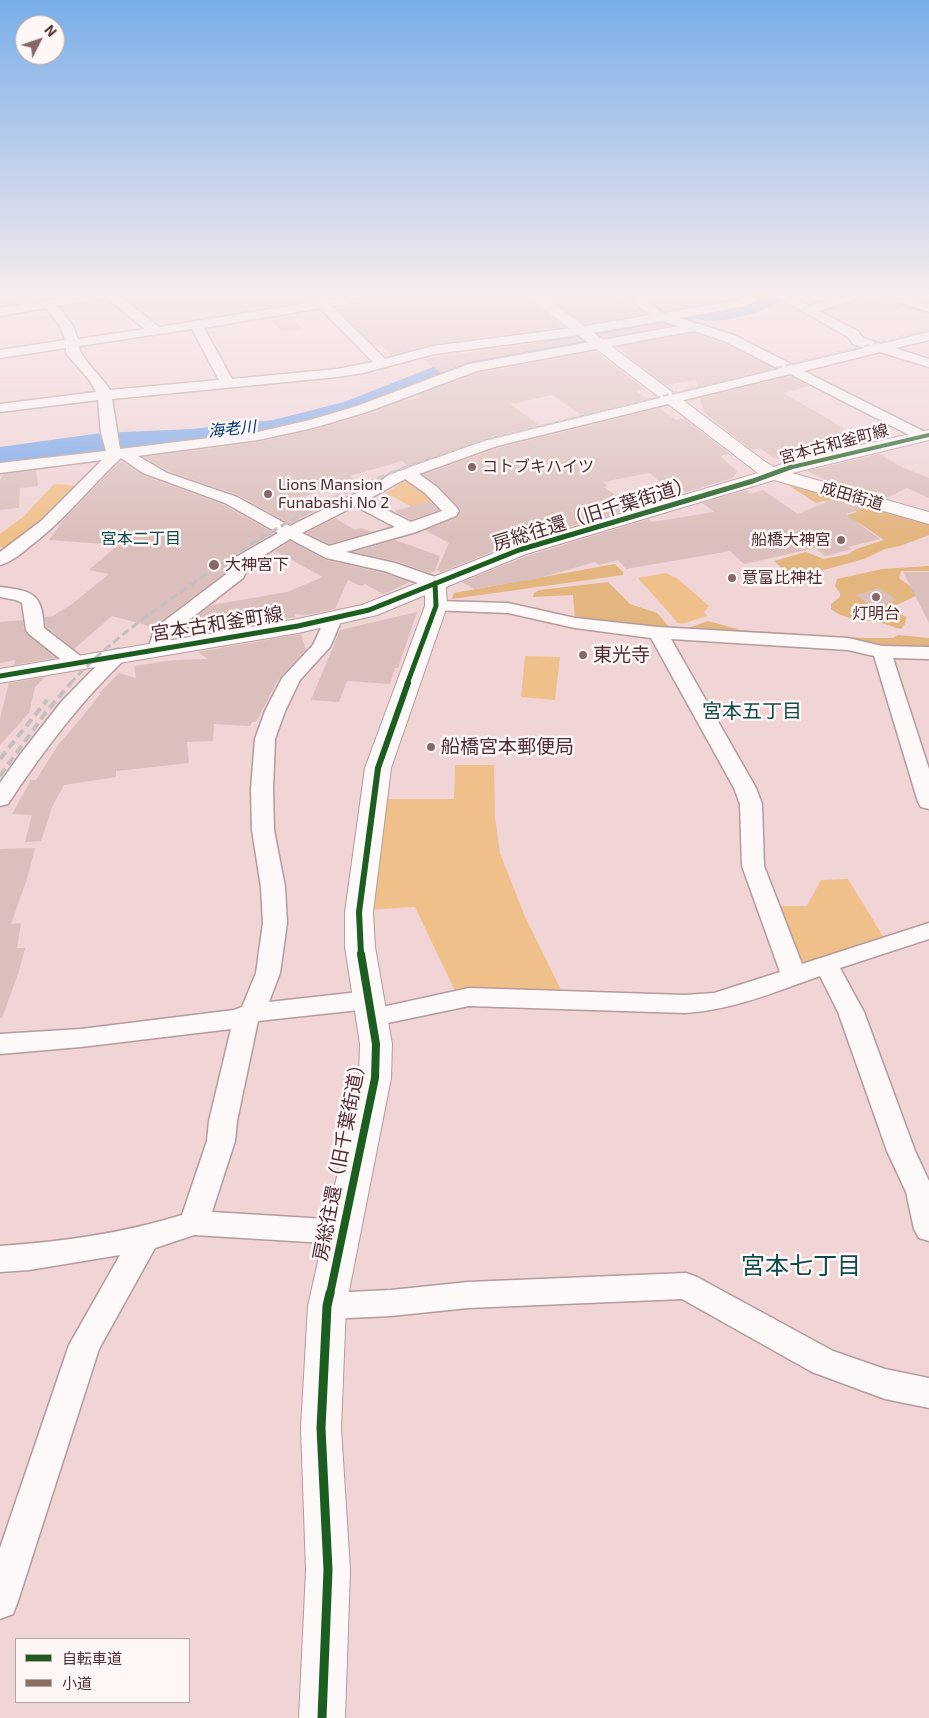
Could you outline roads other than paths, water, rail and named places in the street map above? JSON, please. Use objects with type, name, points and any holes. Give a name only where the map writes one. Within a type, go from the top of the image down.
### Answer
[{"type":"street","points":[[91,375],[101,387],[104,396],[109,433],[117,453],[148,470],[231,500],[289,534],[327,552],[390,566],[436,595],[575,623],[658,633],[848,644],[882,652],[929,653]]},
{"type":"street","points":[[223,375],[228,384]]},
{"type":"street","points":[[0,408],[315,375]]},
{"type":"street","points":[[0,468],[258,436],[313,424],[362,410],[453,375]]},
{"type":"street","name":"成田街道","points":[[639,375],[757,465],[774,474],[929,518]]},
{"type":"street","points":[[157,649],[162,632],[237,574],[242,561],[289,534],[407,473],[452,456],[511,438],[774,375]]},
{"type":"street","points":[[800,375],[926,436]]},
{"type":"street","name":"宮本古和釜町線","points":[[774,474],[803,464],[926,436]]},
{"type":"street","points":[[0,560],[20,548],[54,520],[117,453]]},
{"type":"street","points":[[327,552],[410,528],[450,513],[451,510],[431,490],[407,473]]},
{"type":"street","name":"房総往還（旧千葉街道）","points":[[322,1718],[328,1570],[322,1428],[327,1306],[374,1078],[376,1044],[360,947],[359,912],[378,768],[436,595],[519,550],[774,474]]},
{"type":"street","points":[[356,500],[410,528]]},
{"type":"street","points":[[0,592],[27,597],[33,604],[35,630],[76,662]]},
{"type":"street","name":"宮本古和釜町線","points":[[0,676],[333,619],[436,595]]},
{"type":"street","points":[[194,1223],[221,1141],[223,1121],[249,1015],[268,973],[275,923],[273,888],[263,830],[262,789],[265,738],[275,711],[292,678],[321,647],[333,619]]},
{"type":"street","points":[[658,633],[745,788],[751,804],[753,866],[794,976]]},
{"type":"street","points":[[882,652],[929,802]]},
{"type":"street","points":[[0,799],[31,752],[63,710],[118,656]]},
{"type":"street","points":[[0,1044],[81,1038],[237,1019],[249,1015],[370,1008],[470,997],[685,1004],[714,1002],[750,992],[826,964],[929,931]]},
{"type":"street","points":[[826,964],[851,1012],[902,1151],[920,1192],[929,1229]]},
{"type":"street","points":[[0,1259],[29,1257],[145,1239],[194,1223],[342,1232]]},
{"type":"street","points":[[0,1601],[85,1345],[145,1239]]},
{"type":"street","points":[[327,1306],[391,1303],[468,1295],[686,1286],[823,1362],[885,1384],[929,1393]]},
{"type":"water","name":"海老川","points":[[412,375],[449,375],[335,416],[256,433],[105,452],[0,462],[0,447],[101,433],[192,429],[273,420],[344,402]]},
{"type":"railway","points":[[403,468],[477,442],[747,375]]},
{"type":"railway","points":[[70,684],[94,659],[120,637],[230,558],[315,507],[345,492],[407,467]]},
{"type":"railway","points":[[0,776],[46,712],[71,683]]},
{"type":"railway","points":[[0,759],[47,700]]},
{"type":"place","name":"コトブキハイツ","points":[[472,467]]},
{"type":"place","name":"Lions Mansion Funabashi No 2","points":[[268,494]]},
{"type":"place","name":"船橋大神宮","points":[[841,540]]},
{"type":"place","name":"大神宮下","points":[[214,565]]},
{"type":"place","name":"意富比神社","points":[[732,578]]},
{"type":"place","name":"灯明台","points":[[876,597]]},
{"type":"place","name":"東光寺","points":[[583,655]]},
{"type":"place","name":"船橋宮本郵便局","points":[[431,747]]},
{"type":"district","name":"宮本二丁目","points":[[141,539]]},
{"type":"district","name":"宮本五丁目","points":[[752,711]]},
{"type":"district","name":"宮本七丁目","points":[[801,1266]]}]
